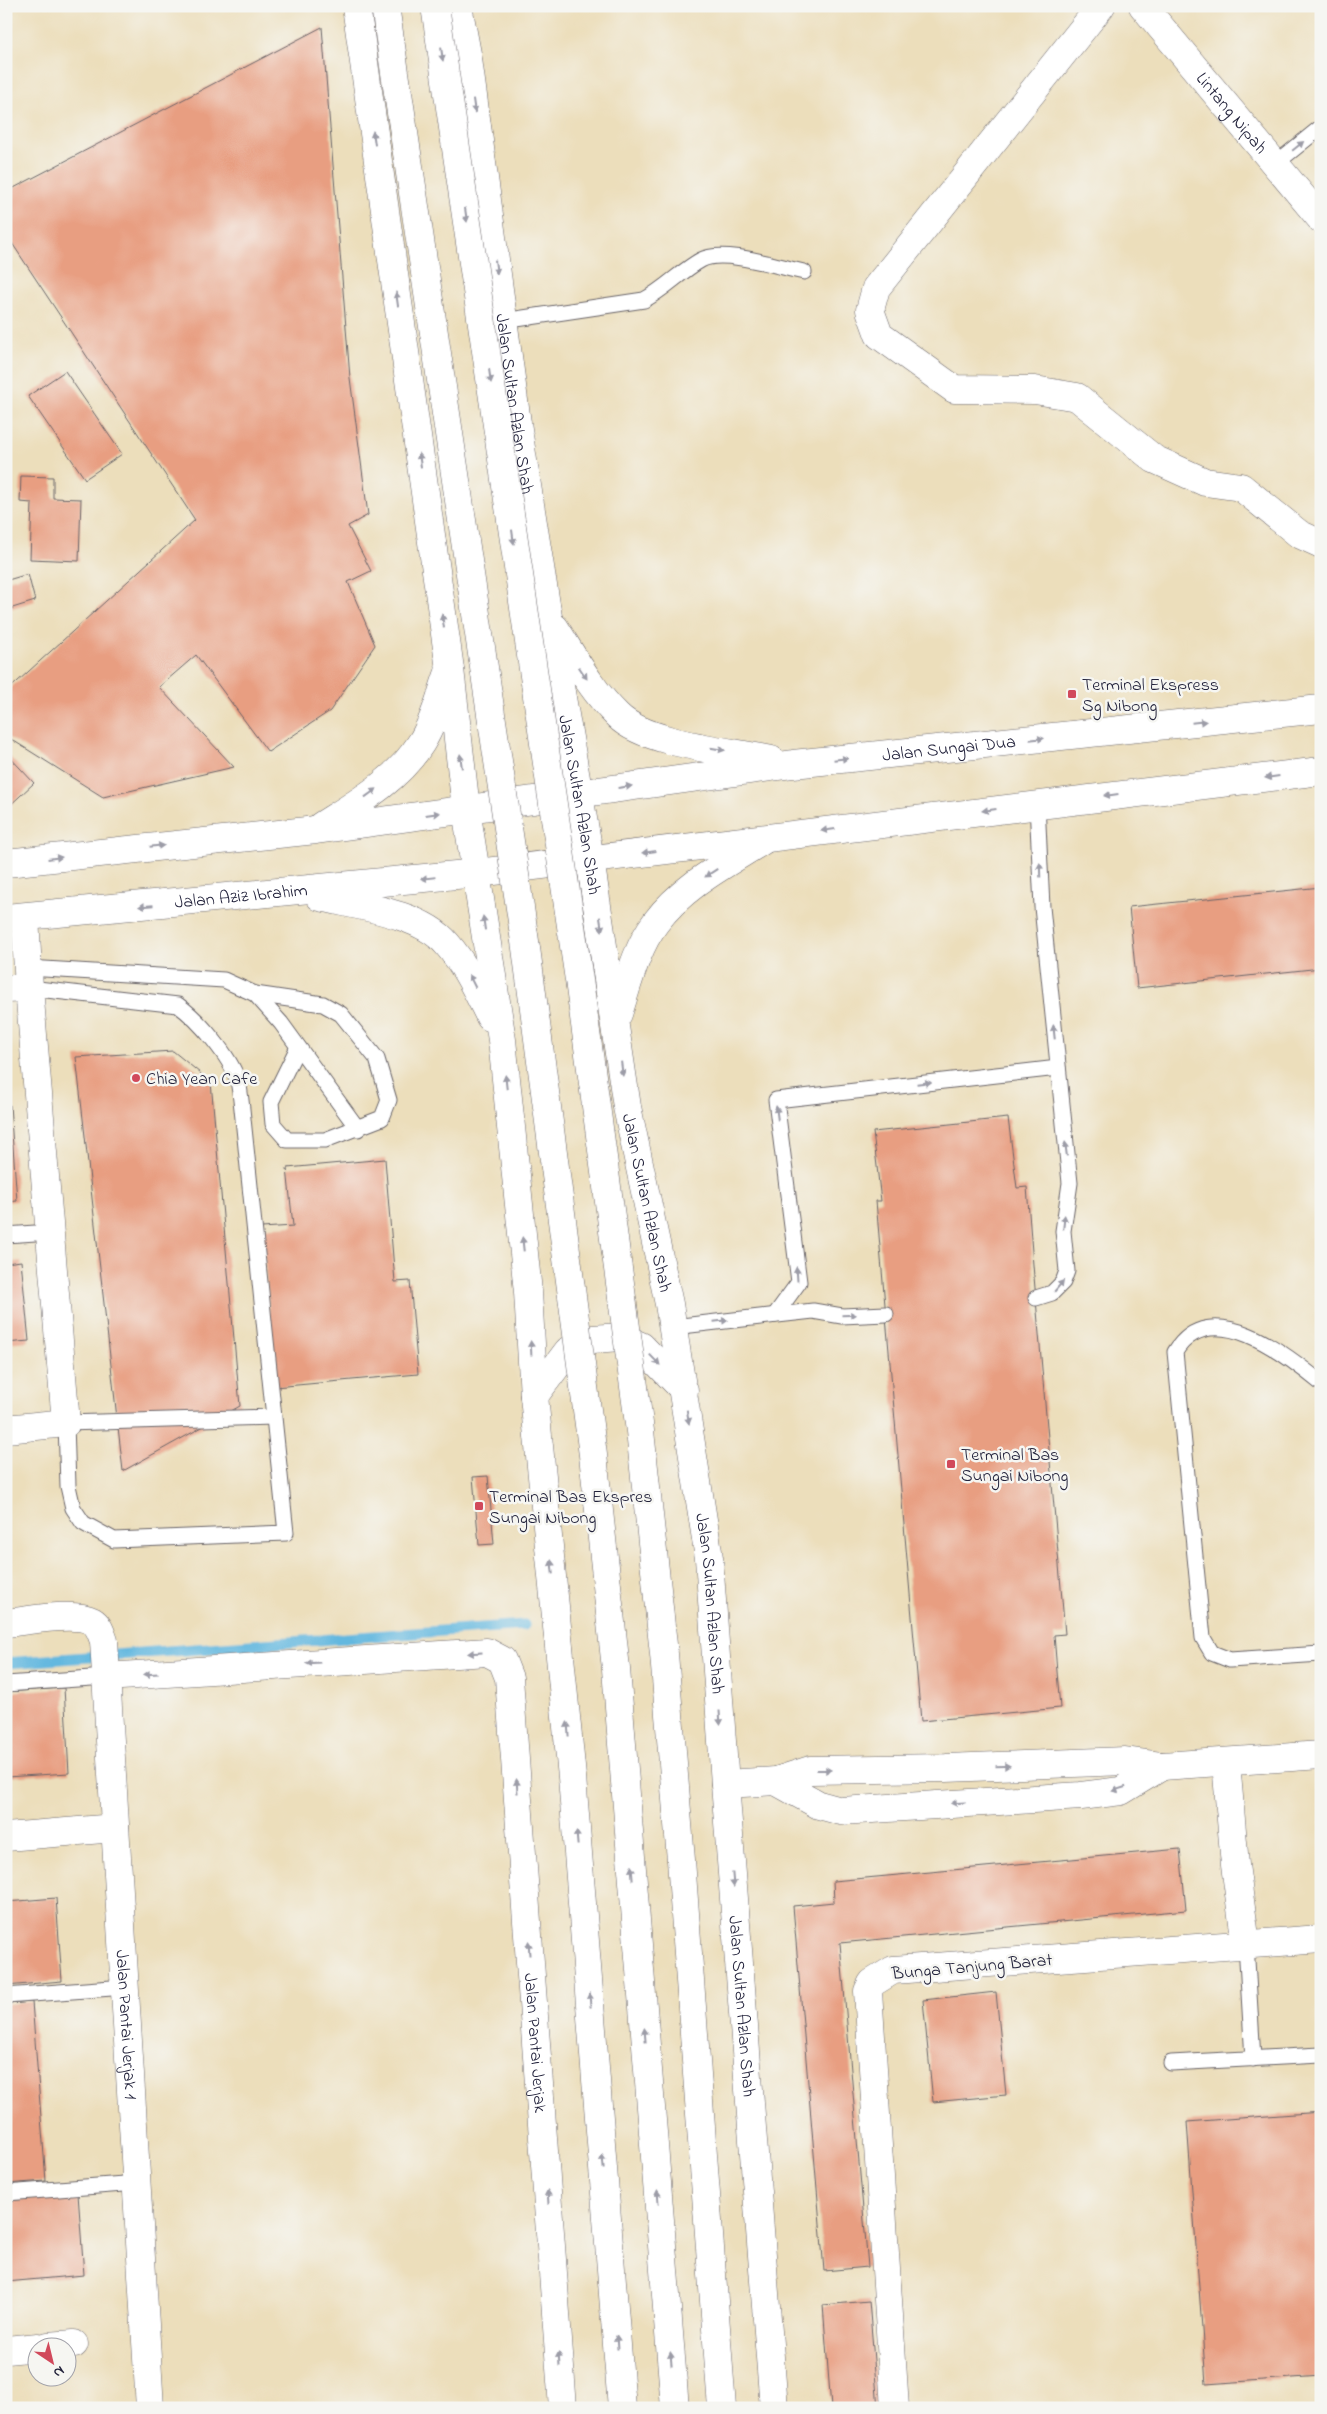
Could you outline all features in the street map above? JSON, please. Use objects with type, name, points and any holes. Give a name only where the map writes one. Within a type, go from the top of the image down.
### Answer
[{"type":"main road","points":[[356,6],[450,669],[466,809],[502,1040],[528,1292],[534,1396],[572,1777],[622,2408]]},
{"type":"main road","points":[[385,6],[526,948],[593,1455],[616,1669],[675,2408]]},
{"type":"main road","name":"Jalan Sultan Azlan Shah","points":[[435,6],[583,1009],[640,1432],[664,1654],[682,1860],[722,2408]]},
{"type":"main road","name":"Jalan Sultan Azlan Shah","points":[[458,6],[468,59],[517,423],[616,1020],[627,1107],[673,1327],[709,1558],[774,2408]]},
{"type":"main road","points":[[1101,6],[876,288],[870,310],[879,335],[954,389],[1035,390],[1077,397],[1154,459],[1206,482],[1242,487],[1299,534],[1321,544]]},
{"type":"main road","name":"Lintang Nipah","points":[[1143,6],[1274,165],[1318,210]]},
{"type":"main road","points":[[548,616],[598,695],[618,717],[639,731],[664,739],[792,764]]},
{"type":"main road","points":[[316,830],[373,792],[399,770],[421,743],[450,669]]},
{"type":"main road","name":"Jalan Sungai Dua","points":[[466,809],[792,764],[1321,709]]},
{"type":"main road","points":[[590,859],[1321,771]]},
{"type":"main road","points":[[6,863],[316,830],[466,809]]},
{"type":"main road","points":[[616,1020],[638,955],[655,923],[677,898],[767,838]]},
{"type":"main road","name":"Jalan Aziz Ibrahim","points":[[16,917],[299,892],[590,859]]},
{"type":"main road","points":[[299,892],[403,917],[424,926],[446,943],[469,974],[502,1040]]},
{"type":"main road","points":[[6,1429],[66,1423],[50,1232],[21,982],[16,917]]},
{"type":"main road","points":[[534,1396],[568,1351],[592,1339],[620,1337],[641,1346],[684,1390]]},
{"type":"main road","name":"Jalan Pantai Jerjak 1","points":[[6,1623],[79,1616],[93,1622],[100,1630],[104,1641],[150,2408]]},
{"type":"main road","name":"Jalan Pantai Jerjak","points":[[106,1677],[487,1652],[502,1660],[509,1678],[563,2408]]},
{"type":"main road","points":[[725,1784],[776,1780],[810,1770],[946,1768],[1125,1761],[1162,1766],[1321,1755]]},
{"type":"main road","points":[[1226,1763],[1235,1865],[1246,1944]]},
{"type":"main road","points":[[776,1780],[819,1805],[841,1811],[1081,1796],[1121,1791],[1162,1766]]},
{"type":"main road","points":[[6,1837],[115,1828]]},
{"type":"main road","name":"Bunga Tanjung Barat","points":[[895,2408],[868,1991],[872,1983],[893,1970],[1321,1939]]},
{"type":"main road","points":[[6,2350],[28,2348]]},
{"type":"lane","points":[[1274,165],[1321,127]]},
{"type":"lane","points":[[503,321],[644,300],[660,292],[703,259],[721,255],[804,272]]},
{"type":"lane","points":[[1036,1298],[1052,1293],[1063,1282],[1067,1271],[1062,1231],[1070,1183],[1042,907],[1037,804]]},
{"type":"lane","points":[[21,982],[224,980],[255,994],[323,1004],[341,1014],[377,1059],[389,1100],[382,1118],[358,1129],[325,1140],[287,1140],[273,1124],[271,1102],[298,1047]]},
{"type":"lane","points":[[21,982],[178,1005],[195,1018],[218,1047],[238,1080],[274,1417],[286,1533],[114,1540],[83,1523],[72,1508],[68,1486],[66,1423],[274,1417]]},
{"type":"lane","points":[[255,994],[281,1023],[358,1129]]},
{"type":"lane","points":[[775,1315],[799,1282],[776,1100],[1058,1068]]},
{"type":"lane","points":[[6,1235],[50,1232]]},
{"type":"lane","points":[[673,1327],[813,1312],[842,1316],[886,1314]]},
{"type":"lane","points":[[1321,1383],[1275,1348],[1226,1328],[1214,1327],[1196,1330],[1182,1340],[1175,1352],[1203,1638],[1212,1653],[1230,1660],[1321,1654]]},
{"type":"lane","points":[[6,1684],[106,1677]]},
{"type":"lane","points":[[1246,1944],[1252,2059]]},
{"type":"lane","points":[[6,1996],[125,1987]]},
{"type":"lane","points":[[1171,2064],[1321,2054]]},
{"type":"lane","points":[[6,2193],[137,2183]]},
{"type":"building","points":[[322,27],[350,378],[368,515],[348,526],[371,571],[348,582],[375,645],[330,711],[268,752],[196,655],[159,687],[234,767],[103,797],[6,736],[6,692],[195,520],[6,234],[6,192]]},
{"type":"building","points":[[65,371],[122,454],[85,479],[28,396]]},
{"type":"building","points":[[21,476],[53,477],[53,498],[81,499],[79,561],[30,559],[32,503],[20,502]]},
{"type":"building","points":[[28,574],[35,601],[6,610],[6,576],[8,580]]},
{"type":"building","points":[[6,753],[34,783],[6,809]]},
{"type":"building","points":[[1321,887],[1321,968],[1137,988],[1129,907]]},
{"type":"building","points":[[173,1051],[211,1082],[240,1406],[123,1471],[76,1057]]},
{"type":"building","points":[[10,1105],[17,1201],[6,1202],[6,1106]]},
{"type":"building","points":[[1008,1118],[1017,1188],[1027,1187],[1065,1634],[1054,1635],[1060,1708],[921,1721],[876,1201],[881,1201],[873,1132]]},
{"type":"building","points":[[385,1159],[395,1282],[410,1281],[418,1374],[275,1387],[262,1228],[293,1226],[287,1168]]},
{"type":"building","points":[[21,1261],[29,1341],[6,1343],[6,1263]]},
{"type":"building","points":[[488,1476],[494,1544],[479,1545],[473,1477]]},
{"type":"building","points":[[64,1688],[69,1773],[6,1777],[6,1692]]},
{"type":"building","points":[[1180,1849],[1186,1910],[840,1943],[868,2267],[824,2271],[793,1906],[834,1902],[833,1881]]},
{"type":"building","points":[[56,1898],[62,1981],[6,1986],[6,1902]]},
{"type":"building","points":[[996,1992],[1006,2095],[933,2102],[923,2000]]},
{"type":"building","points":[[32,2002],[46,2181],[6,2184],[6,2004]]},
{"type":"building","points":[[1321,2112],[1321,2376],[1206,2384],[1187,2122]]},
{"type":"building","points":[[78,2194],[84,2275],[6,2282],[6,2201]]},
{"type":"building","points":[[869,2301],[878,2408],[831,2408],[823,2305]]},
{"type":"waterway","points":[[6,1663],[524,1625]]},
{"type":"place","name":"Terminal Ekspress Sg Nibong","points":[[1072,694]]},
{"type":"place","name":"Chia Yean Cafe","points":[[136,1078]]},
{"type":"place","name":"Terminal Bas Sungai Nibong","points":[[951,1464]]},
{"type":"place","name":"Terminal Bas Ekspres Sungai Nibong","points":[[479,1506]]}]
